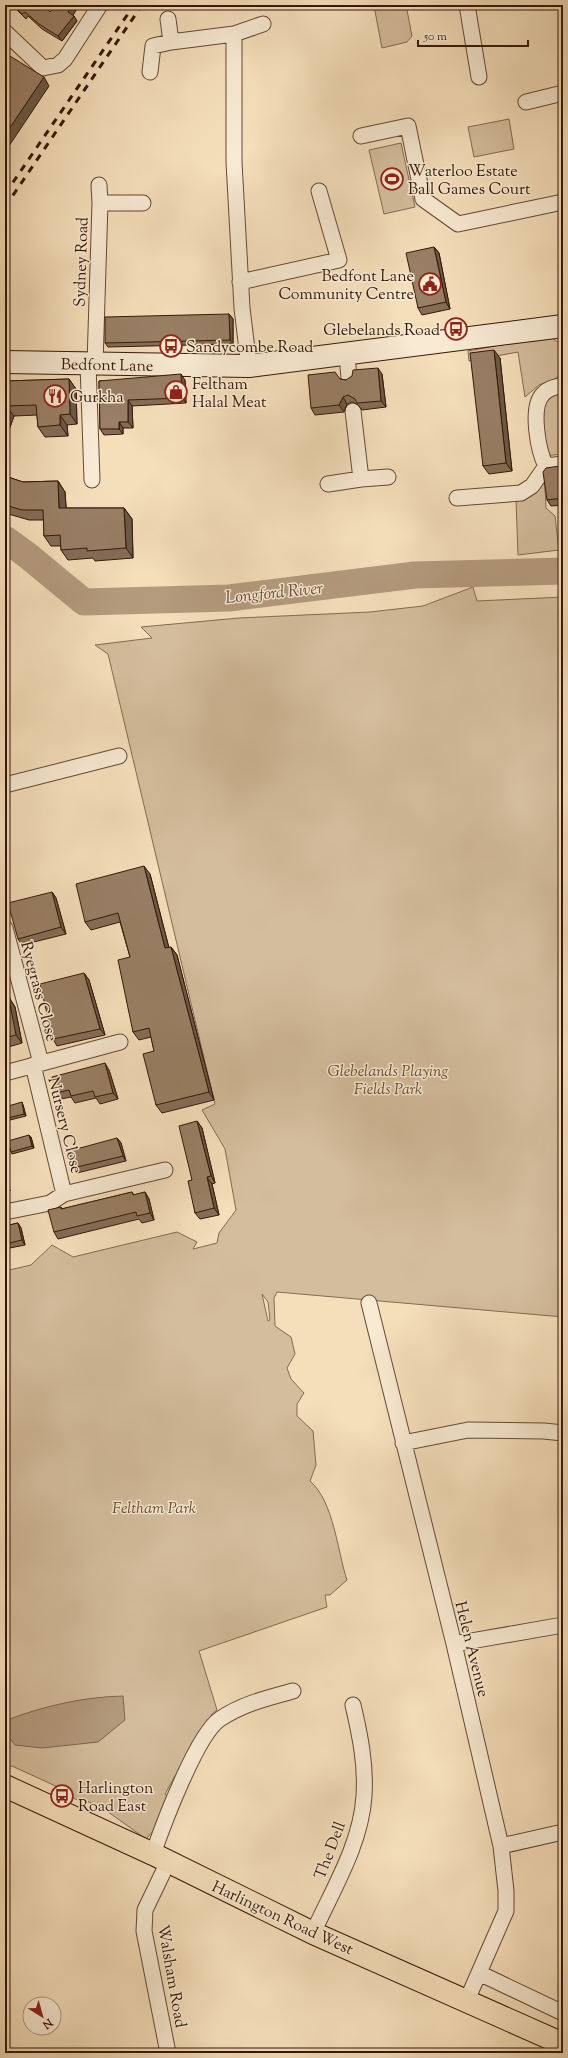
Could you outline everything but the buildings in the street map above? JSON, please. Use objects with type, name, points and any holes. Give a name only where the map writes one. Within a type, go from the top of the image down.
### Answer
[{"type":"main road","name":"Bedfont Lane","points":[[6,362],[249,366],[347,355],[563,326]]},
{"type":"main road","name":"Harlington Road West","points":[[5,1786],[160,1858],[314,1933],[563,2044]]},
{"type":"street","points":[[5,32],[43,68],[58,65],[65,59],[100,5]]},
{"type":"street","points":[[467,5],[480,77]]},
{"type":"street","points":[[168,18],[171,42]]},
{"type":"street","points":[[150,72],[153,46],[171,42],[234,34],[263,24]]},
{"type":"street","points":[[234,34],[234,162],[240,282],[249,366]]},
{"type":"street","points":[[526,102],[563,93]]},
{"type":"street","points":[[361,136],[408,126],[422,199],[458,224],[563,202]]},
{"type":"street","points":[[99,185],[100,203]]},
{"type":"street","points":[[240,282],[339,260],[319,191]]},
{"type":"street","name":"Sydney Road","points":[[92,480],[92,364],[100,203],[143,203]]},
{"type":"street","points":[[347,355],[349,378]]},
{"type":"street","points":[[546,466],[542,459],[536,426],[537,404],[543,393],[563,386]]},
{"type":"street","points":[[353,411],[361,479]]},
{"type":"street","points":[[457,498],[521,493],[532,486],[546,466],[563,464]]},
{"type":"street","points":[[328,484],[388,477]]},
{"type":"street","points":[[5,785],[118,756]]},
{"type":"street","name":"Ryegrass Close","points":[[5,928],[37,1064]]},
{"type":"street","points":[[5,1072],[120,1042]]},
{"type":"street","name":"Nursery Close","points":[[37,1064],[64,1194]]},
{"type":"street","name":"Nursery Close","points":[[5,1212],[50,1203],[64,1194],[165,1170]]},
{"type":"street","name":"Helen Avenue","points":[[369,1303],[454,1644],[501,1846],[506,1891],[506,1911],[467,2000]]},
{"type":"street","points":[[403,1443],[468,1430],[544,1430],[563,1433]]},
{"type":"street","points":[[454,1644],[563,1625]]},
{"type":"street","name":"Walsham Road","points":[[168,2053],[144,1931],[145,1910],[176,1793],[208,1729],[219,1719],[247,1704],[293,1691]]},
{"type":"street","name":"The Dell","points":[[314,1933],[354,1842],[364,1796],[363,1750],[353,1705]]},
{"type":"street","points":[[501,1846],[563,1832]]},
{"type":"street","points":[[479,1973],[563,2013]]},
{"type":"green space","points":[[406,5],[412,36],[407,42],[382,48],[374,6]]},
{"type":"green space","points":[[509,119],[514,149],[474,157],[468,127]]},
{"type":"green space","name":"Waterloo Estate Ball Games Court","points":[[401,143],[415,207],[384,214],[369,150]]},
{"type":"green space","points":[[549,336],[562,345],[563,368],[557,378],[539,385],[525,397],[518,352],[469,361],[468,351]]},
{"type":"green space","points":[[552,395],[563,395],[563,454],[544,456],[541,402]]},
{"type":"green space","points":[[544,469],[546,508],[555,516],[559,550],[518,555],[516,500]]},
{"type":"green space","points":[[473,587],[477,601],[563,597],[563,1317],[277,1292],[274,1298],[275,1326],[291,1337],[295,1354],[287,1368],[291,1379],[304,1393],[297,1404],[297,1416],[313,1431],[316,1465],[310,1481],[318,1490],[330,1514],[347,1580],[330,1595],[325,1595],[327,1607],[199,1651],[217,1710],[211,1715],[217,1730],[177,1776],[175,1776],[165,1794],[169,1798],[156,1828],[146,1839],[104,1809],[80,1798],[78,1800],[73,1798],[62,1789],[12,1766],[5,1768],[5,1542],[8,1541],[5,1530],[5,1271],[31,1265],[52,1245],[73,1257],[177,1232],[197,1242],[193,1249],[217,1243],[219,1233],[236,1210],[225,1149],[202,1110],[215,1104],[108,654],[95,645],[152,638],[141,627],[239,618],[370,612],[423,606]],"holes":[[[262,1294],[268,1302],[270,1320],[268,1321]]]},
{"type":"shaded area","points":[[123,1696],[125,1720],[98,1742],[42,1748],[15,1745],[8,1736],[7,1720],[21,1715],[78,1700]]},
{"type":"waterway","name":"Longford River","points":[[5,539],[27,555],[84,602],[229,598],[415,575],[563,571]]},
{"type":"railway","points":[[5,194],[134,5]]},
{"type":"railway","points":[[5,207],[142,5]]},
{"type":"place","name":"Waterloo Estate Ball Games Court","points":[[392,179]]},
{"type":"place","name":"Bedfont Lane Community Centre","points":[[430,284]]},
{"type":"place","name":"Glebelands Road","points":[[456,329]]},
{"type":"place","name":"Sandycombe Road","points":[[171,346]]},
{"type":"place","name":"Feltham Halal Meat","points":[[176,392]]},
{"type":"place","name":"Gurkha","points":[[55,396]]},
{"type":"place","name":"Harlington Road East","points":[[62,1796]]},
{"type":"park label","name":"Glebelands Playing Fields Park","points":[[388,1079]]},
{"type":"park label","name":"Feltham Park","points":[[154,1507]]}]
